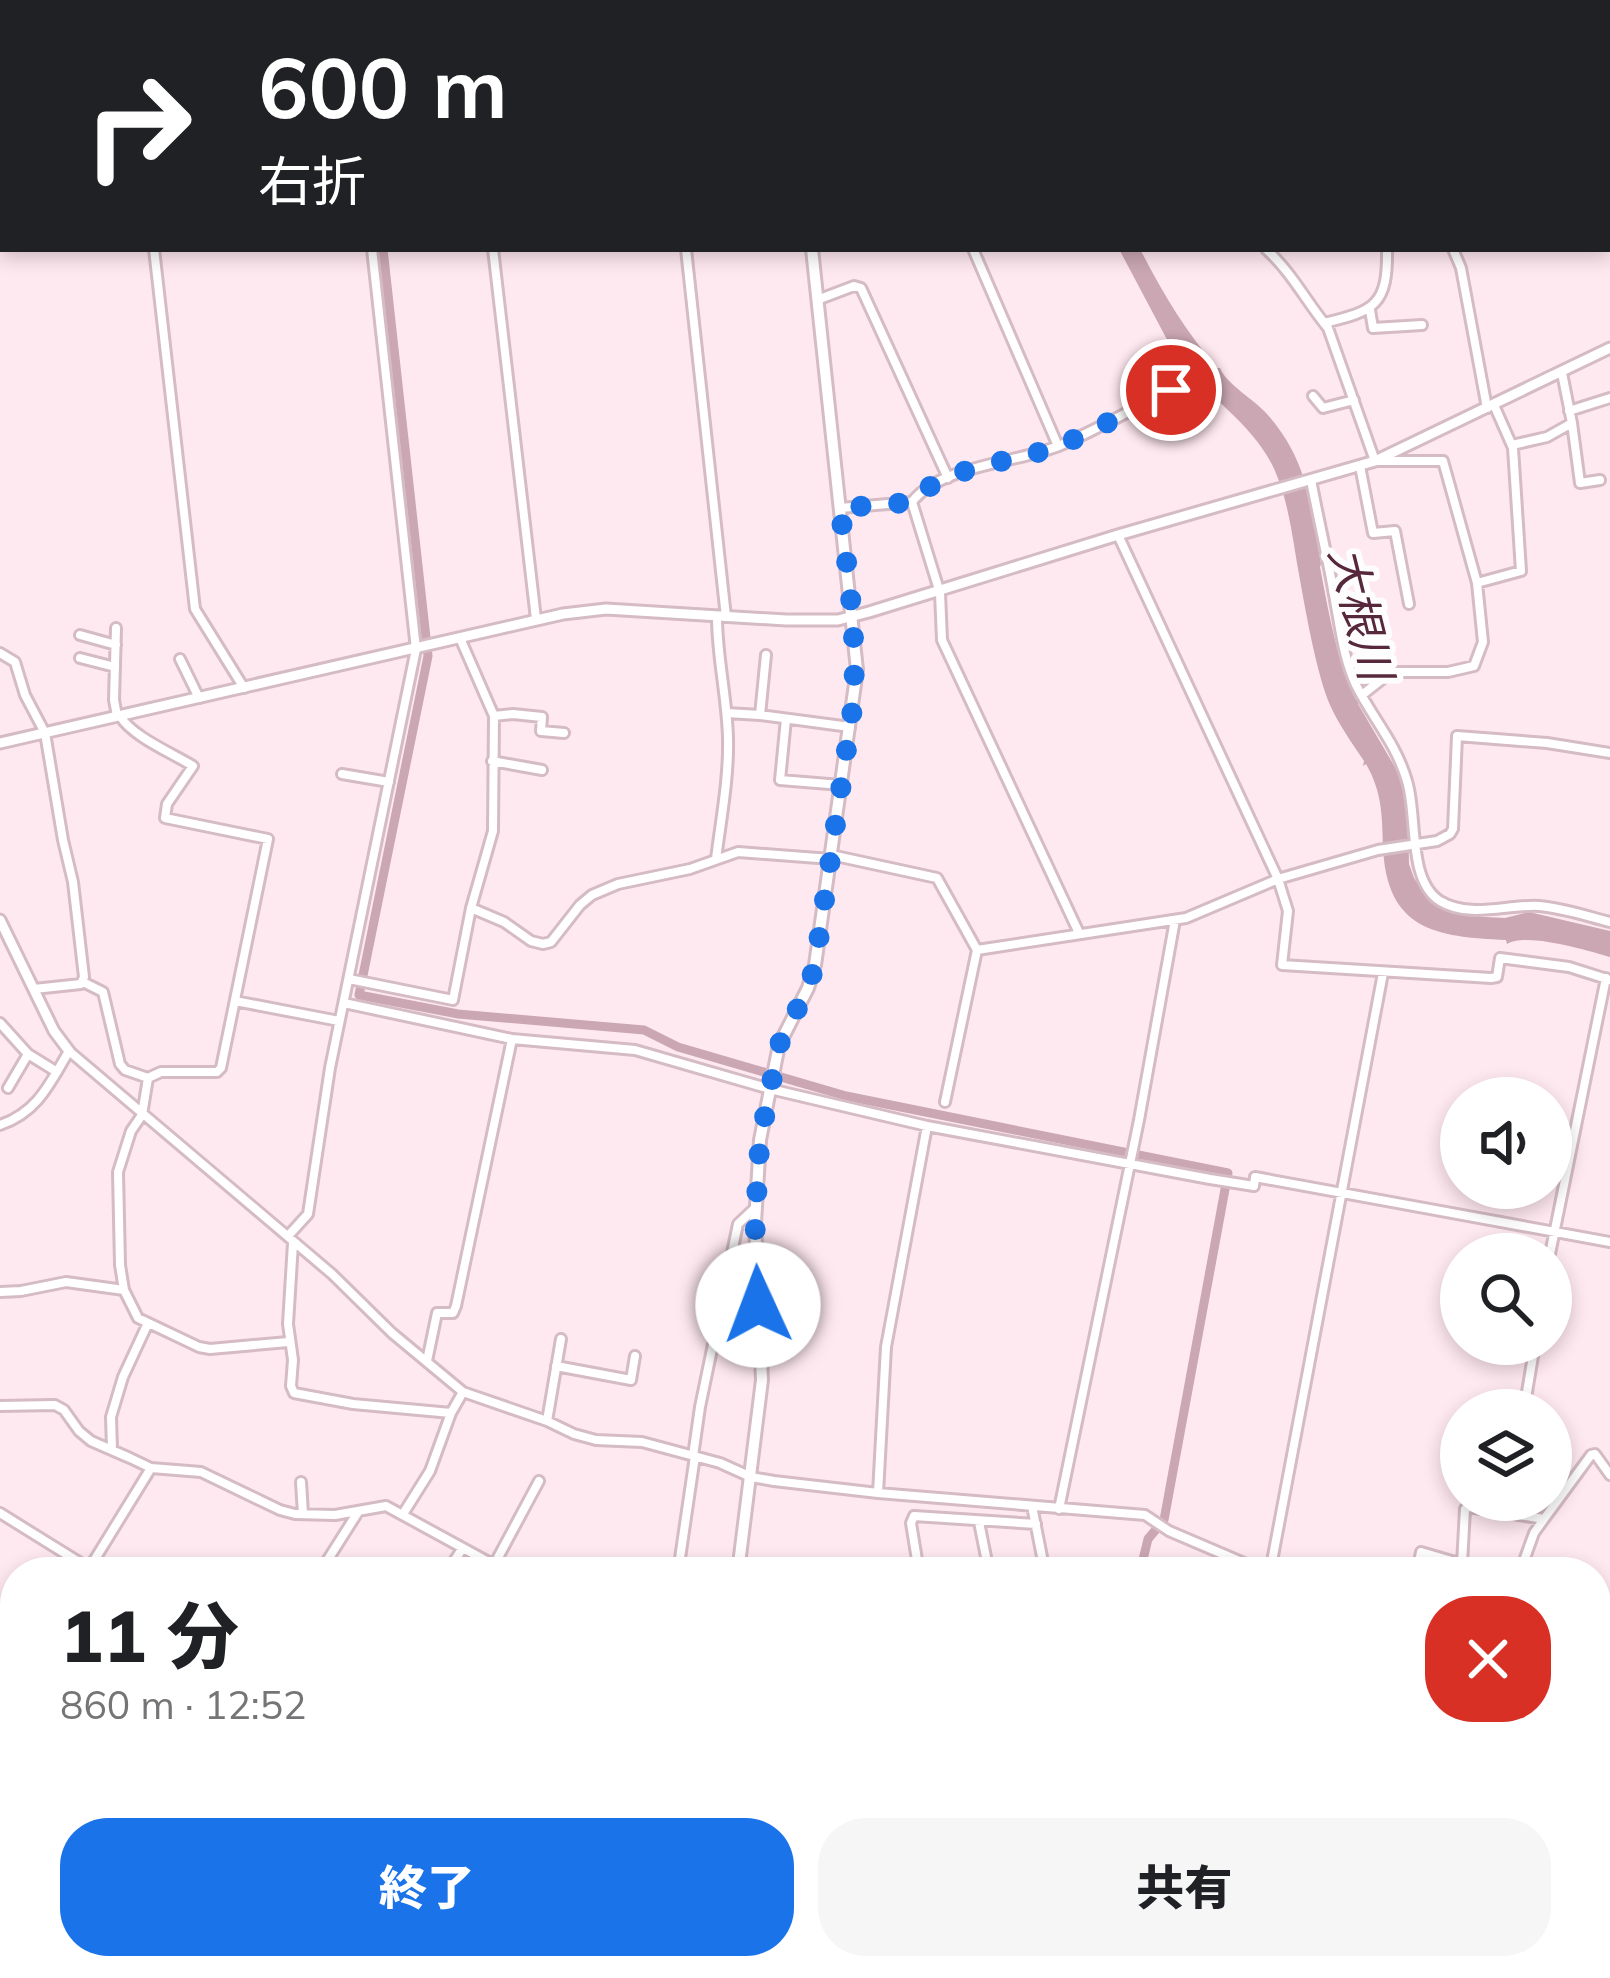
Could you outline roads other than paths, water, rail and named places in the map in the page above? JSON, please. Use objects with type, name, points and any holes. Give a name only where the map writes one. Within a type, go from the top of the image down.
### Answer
[{"type":"main road","points":[[740,1557],[762,1380],[755,1208],[760,1140],[779,1045],[815,965],[856,670],[812,252]]},
{"type":"street","points":[[154,252],[195,609],[244,688]]},
{"type":"street","points":[[372,252],[418,648],[340,1021],[308,1214],[291,1239],[290,1386],[294,1393],[353,1404],[451,1413]]},
{"type":"street","points":[[493,252],[536,619]]},
{"type":"street","points":[[686,252],[721,617],[718,660],[727,712],[728,758],[716,859]]},
{"type":"street","points":[[974,252],[1058,446]]},
{"type":"street","points":[[1269,252],[1295,279],[1332,337],[1375,461]]},
{"type":"street","points":[[1324,323],[1370,310],[1383,295],[1387,252]]},
{"type":"street","points":[[1454,252],[1490,406],[1512,446],[1521,571],[1478,584]]},
{"type":"street","points":[[818,300],[860,288],[948,478]]},
{"type":"street","points":[[1370,310],[1373,328],[1421,325]]},
{"type":"street","points":[[0,743],[536,619],[606,609],[820,620],[852,616],[1375,461],[1610,348]]},
{"type":"street","points":[[1562,373],[1580,483],[1600,480]]},
{"type":"street","points":[[913,502],[920,492],[948,478],[1058,446],[1171,390]]},
{"type":"street","points":[[1313,396],[1323,409],[1354,400]]},
{"type":"street","points":[[1569,411],[1610,398]]},
{"type":"street","points":[[1512,446],[1547,437],[1572,423]]},
{"type":"street","points":[[1363,695],[1390,672],[1448,672],[1474,666],[1483,642],[1478,584],[1443,461],[1375,461]]},
{"type":"street","points":[[1360,466],[1373,532],[1395,531],[1409,604]]},
{"type":"street","points":[[1311,480],[1342,646],[1356,684],[1394,744],[1401,764],[1426,889],[1442,902],[1471,910],[1534,906],[1610,922]]},
{"type":"street","points":[[840,508],[913,502]]},
{"type":"street","points":[[913,502],[940,592],[942,640],[1079,933]]},
{"type":"street","points":[[1118,536],[1278,879],[1288,910],[1282,964],[1491,978],[1497,977],[1501,958],[1608,979],[1554,1232]]},
{"type":"street","points":[[34,989],[83,982],[103,992],[125,1070],[148,1078],[161,1072],[217,1072],[221,1068],[268,839],[165,818],[167,804],[193,766],[129,730],[118,716],[116,628]]},
{"type":"street","points":[[80,635],[116,645]]},
{"type":"street","points":[[349,980],[453,1000],[471,908],[493,831],[494,716],[460,638]]},
{"type":"street","points":[[0,653],[15,662],[45,734],[74,882],[83,982]]},
{"type":"street","points":[[760,716],[766,655]]},
{"type":"street","points":[[80,658],[115,667]]},
{"type":"street","points":[[180,659],[199,698]]},
{"type":"street","points":[[727,712],[850,728]]},
{"type":"street","points":[[494,716],[542,717],[541,731],[564,733]]},
{"type":"street","points":[[786,719],[780,780],[841,785]]},
{"type":"street","points":[[976,950],[1186,918],[1278,879],[1378,850],[1437,841],[1453,830],[1457,736],[1547,742],[1610,753]]},
{"type":"street","points":[[492,761],[542,770]]},
{"type":"street","points":[[342,774],[389,782]]},
{"type":"street","points":[[471,908],[543,944],[551,942],[592,895],[737,852],[831,857],[937,878],[976,950],[946,1102]]},
{"type":"street","points":[[0,920],[69,1052],[332,1274],[392,1333],[463,1392],[574,1434],[642,1442],[721,1463],[751,1477],[878,1493],[1145,1515],[1169,1531],[1231,1557]]},
{"type":"street","points":[[1059,1509],[1175,920]]},
{"type":"street","points":[[1270,1557],[1383,973]]},
{"type":"street","points":[[235,1000],[340,1021]]},
{"type":"street","points":[[344,1003],[512,1039],[635,1050],[927,1126],[1128,1164],[1254,1186],[1255,1177],[1610,1242]]},
{"type":"street","points":[[0,1023],[28,1054],[57,1072]]},
{"type":"street","points":[[427,1361],[437,1313],[453,1313],[455,1306],[512,1039]]},
{"type":"street","points":[[0,1125],[18,1119],[51,1086],[69,1052]]},
{"type":"street","points":[[8,1088],[28,1054]]},
{"type":"street","points":[[148,1078],[142,1115],[118,1172],[120,1264],[124,1290],[138,1318],[210,1349],[288,1342]]},
{"type":"street","points":[[878,1493],[886,1347],[927,1126]]},
{"type":"street","points":[[680,1557],[700,1407],[738,1224],[755,1208]]},
{"type":"street","points":[[0,1292],[66,1282],[124,1290]]},
{"type":"street","points":[[112,1449],[111,1417],[148,1323]]},
{"type":"street","points":[[547,1421],[561,1339]]},
{"type":"street","points":[[556,1366],[631,1380],[635,1356]]},
{"type":"street","points":[[404,1514],[430,1471],[463,1392]]},
{"type":"street","points":[[0,1406],[56,1405],[91,1441],[151,1468],[201,1472],[280,1510],[335,1514],[386,1506],[478,1557]]},
{"type":"street","points":[[1572,1481],[1595,1454],[1610,1475]]},
{"type":"street","points":[[98,1557],[151,1468]]},
{"type":"street","points":[[498,1557],[538,1481]]},
{"type":"street","points":[[301,1482],[303,1514]]},
{"type":"street","points":[[1032,1506],[1042,1557]]},
{"type":"street","points":[[329,1557],[358,1511]]},
{"type":"street","points":[[0,1513],[68,1557]]},
{"type":"street","points":[[917,1557],[914,1516],[1036,1524]]},
{"type":"street","points":[[1462,1557],[1464,1521]]},
{"type":"street","points":[[1525,1557],[1543,1521]]},
{"type":"street","points":[[979,1522],[986,1557]]},
{"type":"street","points":[[457,1557],[462,1549]]},
{"type":"waterway","points":[[383,252],[428,656],[359,995],[458,1014],[644,1030],[678,1047],[846,1096],[1228,1173],[1164,1520],[1148,1539],[1144,1557]]},
{"type":"water label","name":"大根川","points":[[1361,613]]}]
